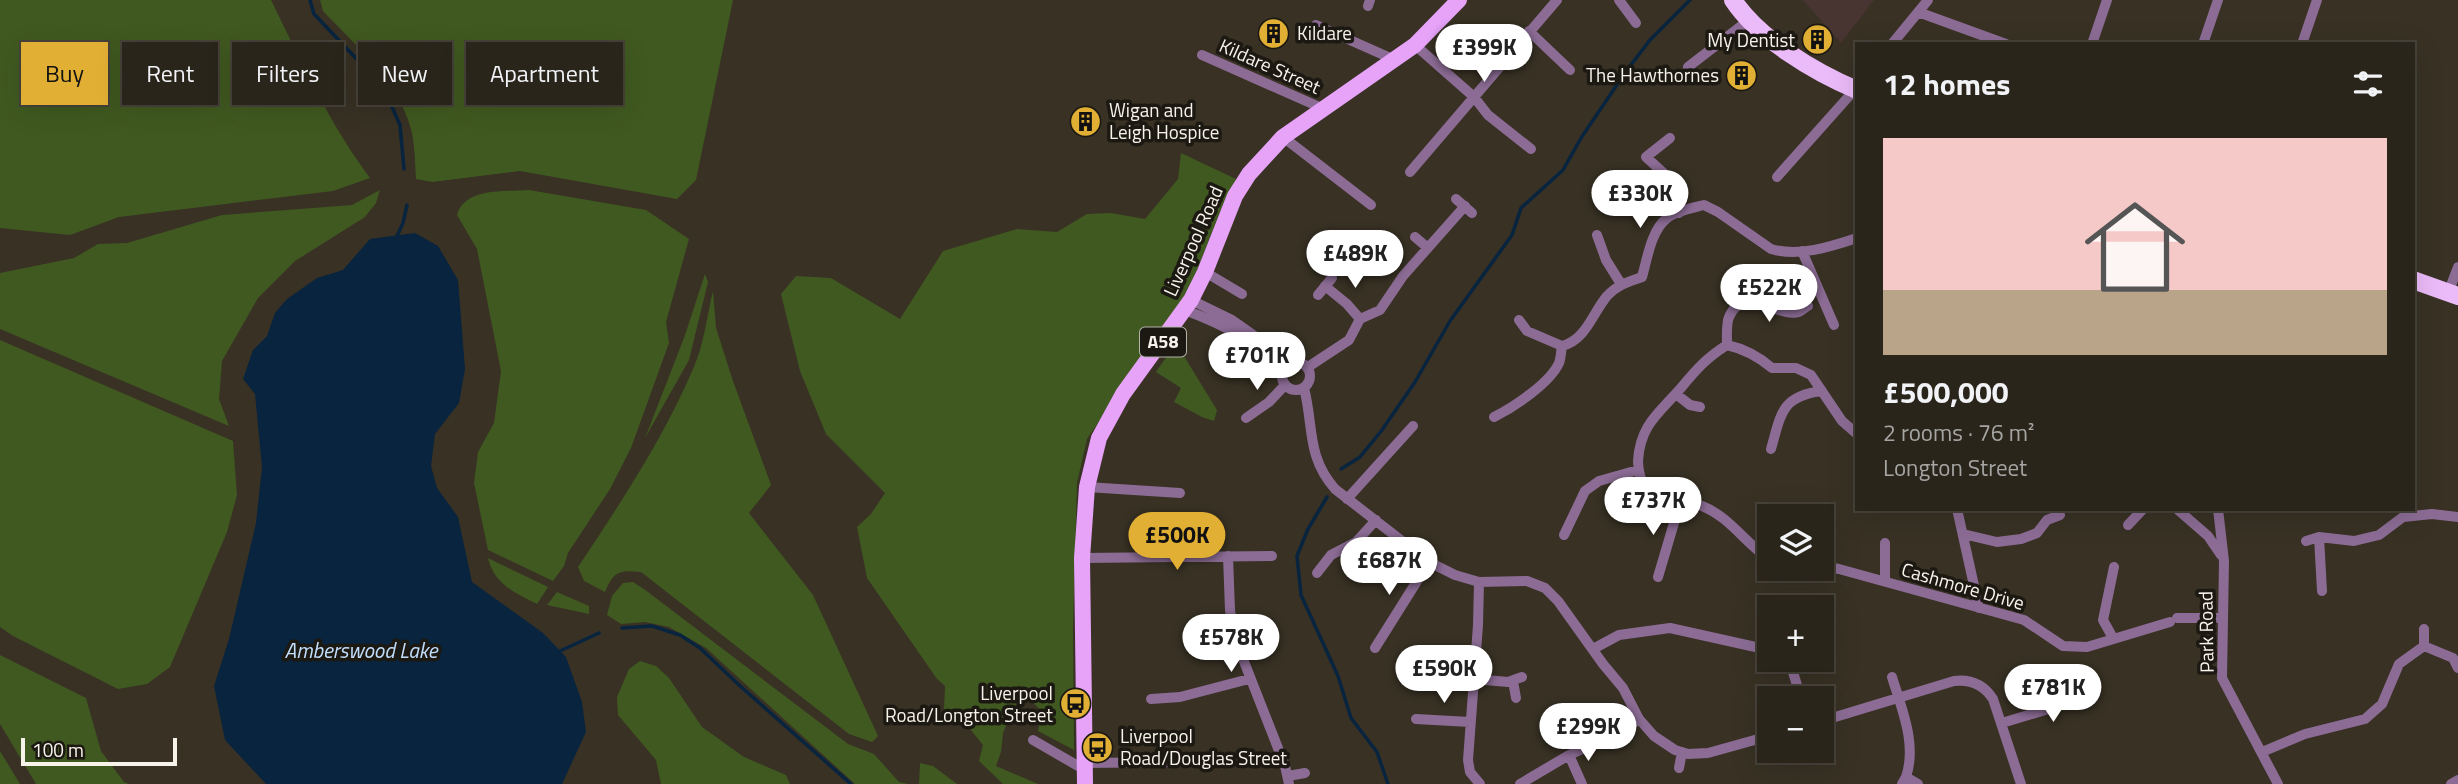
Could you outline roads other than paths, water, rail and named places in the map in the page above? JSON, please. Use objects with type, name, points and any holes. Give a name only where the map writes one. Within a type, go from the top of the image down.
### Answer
[{"type":"highway","points":[[1733,0],[1763,33],[1813,69],[1855,89]]},
{"type":"highway","points":[[2415,281],[2453,294]]},
{"type":"main road","name":"Liverpool Road","points":[[1085,772],[1082,558],[1087,487],[1094,450],[1115,407],[1188,305],[1205,272],[1235,196],[1248,174],[1283,137],[1415,45],[1452,2]]},
{"type":"street","points":[[1410,172],[1557,0]]},
{"type":"street","points":[[1619,0],[1636,23]]},
{"type":"street","points":[[1894,42],[1928,0]]},
{"type":"street","points":[[2093,42],[2107,0]]},
{"type":"street","points":[[2204,42],[2218,0]]},
{"type":"street","points":[[2303,42],[2317,0]]},
{"type":"street","points":[[1918,12],[2000,42]]},
{"type":"street","points":[[1688,67],[1749,20]]},
{"type":"street","points":[[1316,26],[1395,60]]},
{"type":"street","points":[[1529,31],[1570,70]]},
{"type":"street","points":[[1415,45],[1474,97],[1488,115],[1531,149]]},
{"type":"street","name":"Kildare Street","points":[[1202,55],[1324,109]]},
{"type":"street","points":[[1777,177],[1855,91]]},
{"type":"street","points":[[1283,137],[1371,205]]},
{"type":"street","points":[[1670,138],[1646,157],[1670,179],[1679,213]]},
{"type":"street","points":[[1519,320],[1527,331],[1562,346],[1573,343],[1583,334],[1608,295],[1621,284],[1642,277],[1656,234],[1666,219],[1704,205],[1771,250],[1781,252],[1828,247],[1855,239]]},
{"type":"street","points":[[1308,367],[1349,340],[1360,319],[1380,310],[1403,276],[1464,206]]},
{"type":"street","points":[[1598,235],[1606,260],[1621,284]]},
{"type":"street","points":[[1415,237],[1429,248]]},
{"type":"street","points":[[1802,250],[1834,325]]},
{"type":"street","points":[[2453,294],[2458,267]]},
{"type":"street","points":[[1205,272],[1242,295]]},
{"type":"street","points":[[1325,286],[1360,319]]},
{"type":"street","points":[[1727,345],[1728,317],[1739,305],[1757,302],[1778,310],[1799,312],[1808,306]]},
{"type":"street","points":[[1188,305],[1232,320],[1276,351],[1308,367]]},
{"type":"street","points":[[1188,305],[1244,340],[1273,362],[1292,390],[1304,388]]},
{"type":"street","points":[[1757,549],[1716,513],[1698,504],[1679,506],[1661,502],[1645,489],[1638,470],[1640,443],[1659,409],[1676,394],[1707,357],[1727,345],[1743,348],[1772,368],[1796,368],[1811,375],[1842,421],[1855,431]]},
{"type":"street","points":[[1494,417],[1525,398],[1546,378],[1559,362],[1562,346]]},
{"type":"street","points":[[1245,418],[1269,402],[1284,380],[1287,365],[1295,362]]},
{"type":"street","points":[[1308,367],[1311,376],[1304,388],[1315,458],[1325,478],[1347,499],[1429,562],[1455,575],[1479,582],[1527,580],[1539,584],[1554,596],[1623,688],[1639,719],[1662,743],[1682,752],[1708,753],[1757,739]]},
{"type":"street","points":[[1771,449],[1783,409],[1802,393],[1822,391]]},
{"type":"street","points":[[1676,394],[1690,405],[1700,407]]},
{"type":"street","points":[[1347,499],[1413,426]]},
{"type":"street","points":[[1564,535],[1585,491],[1599,481],[1638,470]]},
{"type":"street","points":[[1087,487],[1180,493]]},
{"type":"street","points":[[1658,577],[1679,506]]},
{"type":"street","points":[[1957,511],[1979,608]]},
{"type":"street","points":[[2128,525],[2141,511]]},
{"type":"street","points":[[2179,511],[2208,536],[2223,557]]},
{"type":"street","name":"Park Road","points":[[2218,511],[2223,557],[2221,678],[2278,784]]},
{"type":"street","points":[[2306,541],[2319,537],[2354,541],[2379,535],[2402,513],[2458,517]]},
{"type":"street","points":[[1963,534],[1997,542],[2021,539],[2037,533],[2047,520],[2060,515]]},
{"type":"street","points":[[1317,573],[1331,555],[1356,542],[1376,520]]},
{"type":"street","points":[[2319,537],[2322,591]]},
{"type":"street","points":[[1885,543],[1885,581]]},
{"type":"street","points":[[1228,556],[1231,623],[1238,650],[1288,780],[1305,773]]},
{"type":"street","points":[[1082,558],[1272,556]]},
{"type":"street","points":[[1375,648],[1429,562]]},
{"type":"street","points":[[2113,638],[2103,621],[2114,566]]},
{"type":"street","name":"Cashmore Drive","points":[[1834,569],[2024,620],[2063,646],[2087,647],[2174,620],[2222,618]]},
{"type":"street","points":[[1479,582],[1468,766],[1480,784]]},
{"type":"street","points":[[1593,649],[1619,635],[1670,628],[1757,647]]},
{"type":"street","points":[[2424,629],[2424,646]]},
{"type":"street","points":[[2262,752],[2305,734],[2365,719],[2382,704],[2399,664],[2424,646]]},
{"type":"street","points":[[2424,646],[2453,658],[2458,668]]},
{"type":"street","points":[[1892,677],[1910,742],[1910,759],[1904,781],[1918,784]]},
{"type":"street","points":[[1151,698],[1180,697],[1249,679]]},
{"type":"street","points":[[1474,679],[1518,679],[1516,698]]},
{"type":"street","points":[[1834,717],[1955,681],[1969,681],[1984,687],[1990,693],[2021,784]]},
{"type":"street","points":[[2002,723],[2059,705],[2050,691]]},
{"type":"street","points":[[1416,719],[1470,722]]},
{"type":"street","points":[[1520,784],[1569,755],[1621,732],[1639,719]]},
{"type":"street","points":[[1033,740],[1085,772],[1179,762]]},
{"type":"street","points":[[1679,768],[1682,752]]},
{"type":"street","points":[[1569,755],[1582,784]]},
{"type":"street","points":[[2451,784],[2458,780]]},
{"type":"water","name":"Amberswood Lake","points":[[415,233],[438,246],[458,280],[465,369],[459,403],[435,434],[431,466],[437,488],[458,517],[472,582],[543,633],[566,657],[582,702],[586,732],[562,784],[266,784],[225,740],[214,686],[229,639],[256,523],[262,467],[255,394],[243,379],[253,350],[267,336],[275,313],[287,299],[317,278],[343,270],[370,239]]},
{"type":"waterway","points":[[310,0],[314,14],[368,71],[389,100],[400,125],[404,169]]},
{"type":"waterway","points":[[1341,469],[1360,457],[1382,430],[1415,382],[1450,321],[1512,235],[1521,208],[1563,170],[1627,70],[1650,40],[1690,0]]},
{"type":"waterway","points":[[397,236],[407,205]]},
{"type":"waterway","points":[[1327,497],[1308,529],[1297,556],[1301,595],[1338,676],[1351,718],[1377,752],[1388,784]]},
{"type":"waterway","points":[[622,628],[652,626],[680,635],[700,648],[851,784]]},
{"type":"waterway","points":[[560,651],[599,633]]},
{"type":"place","name":"Kildare","points":[[1274,33]]},
{"type":"place","name":"My Dentist","points":[[1818,40]]},
{"type":"place","name":"The Hawthornes","points":[[1742,75]]},
{"type":"place","name":"Wigan and Leigh Hospice","points":[[1086,121]]},
{"type":"place","name":"Liverpool Road/Longton Street","points":[[1076,704]]},
{"type":"place","name":"Liverpool Road/Douglas Street","points":[[1097,747]]}]
